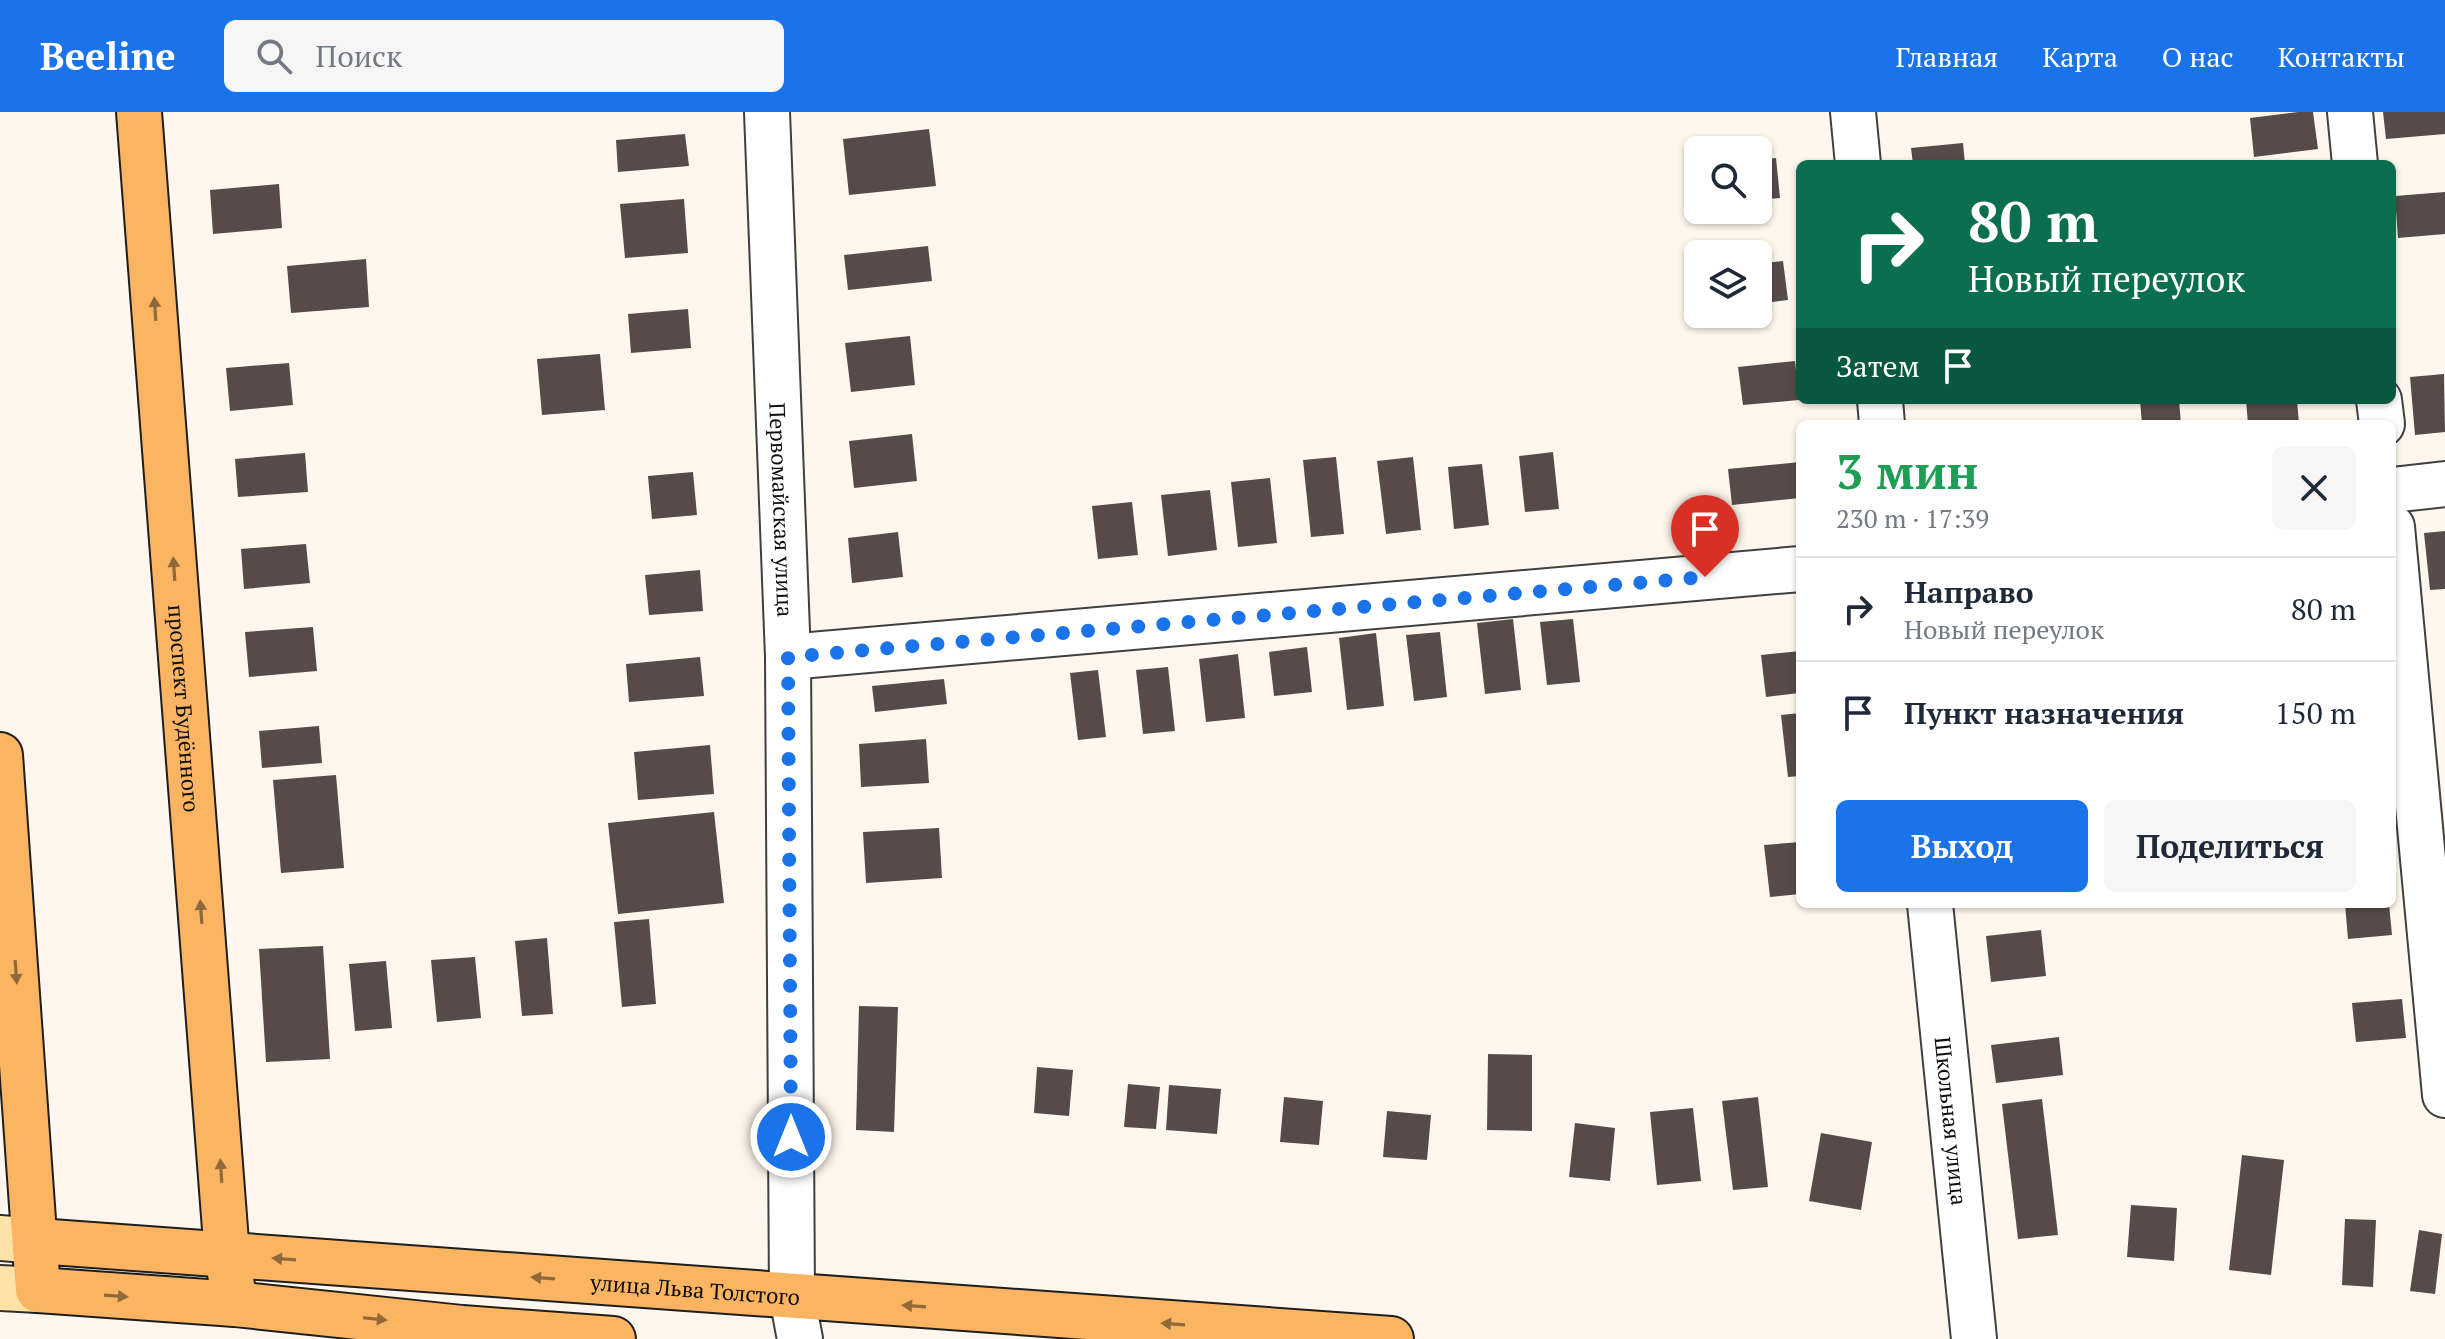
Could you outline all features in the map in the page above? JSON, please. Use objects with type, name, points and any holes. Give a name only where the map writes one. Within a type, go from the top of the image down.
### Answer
[{"type":"main road","name":"проспект Будённого","points":[[139,112],[227,1255],[235,1304]]},
{"type":"main road","points":[[0,755],[19,1289],[235,1304],[462,1333],[613,1339]]},
{"type":"main road","name":"улица Льва Толстого","points":[[18,1240],[227,1255],[796,1318],[1391,1339]]},
{"type":"street","name":"Первомайская улица","points":[[767,112],[788,657],[796,1318]]},
{"type":"street","points":[[1853,112],[1858,160]]},
{"type":"street","points":[[2350,112],[2355,160]]},
{"type":"street","points":[[2396,490],[2445,484]]},
{"type":"street","points":[[788,657],[1796,569]]},
{"type":"street","points":[[2396,570],[2445,1095]]},
{"type":"street","name":"Школьная улица","points":[[1930,908],[1974,1339]]},
{"type":"building","points":[[2313,112],[2318,149],[2254,157],[2250,118]]},
{"type":"building","points":[[2383,112],[2445,112],[2445,134],[2386,139]]},
{"type":"building","points":[[929,129],[936,186],[849,195],[843,139]]},
{"type":"building","points":[[685,134],[689,166],[618,172],[616,140]]},
{"type":"building","points":[[1963,143],[1965,160],[1912,160],[1911,148]]},
{"type":"building","points":[[1772,158],[1776,158],[1780,198],[1772,199]]},
{"type":"building","points":[[279,184],[282,228],[213,234],[210,190]]},
{"type":"building","points":[[2445,192],[2445,234],[2398,238],[2396,196]]},
{"type":"building","points":[[684,199],[688,253],[625,258],[620,204]]},
{"type":"building","points":[[928,246],[932,281],[848,290],[844,255]]},
{"type":"building","points":[[366,259],[369,307],[291,313],[287,266]]},
{"type":"building","points":[[1783,261],[1788,300],[1772,302],[1772,262]]},
{"type":"building","points":[[688,309],[691,348],[631,353],[628,314]]},
{"type":"building","points":[[910,336],[915,385],[851,392],[845,343]]},
{"type":"building","points":[[600,354],[605,410],[542,415],[537,359]]},
{"type":"building","points":[[1795,361],[1796,400],[1743,405],[1738,367]]},
{"type":"building","points":[[289,363],[293,405],[230,411],[226,368]]},
{"type":"building","points":[[2444,374],[2445,432],[2415,435],[2410,377]]},
{"type":"building","points":[[2140,404],[2179,404],[2181,420],[2142,420]]},
{"type":"building","points":[[2246,404],[2297,404],[2299,420],[2248,420]]},
{"type":"building","points":[[912,434],[917,481],[854,488],[849,441]]},
{"type":"building","points":[[1553,452],[1559,509],[1525,512],[1519,456]]},
{"type":"building","points":[[305,453],[308,492],[238,497],[235,459]]},
{"type":"building","points":[[1336,457],[1344,534],[1311,537],[1303,460]]},
{"type":"building","points":[[1413,457],[1421,530],[1386,534],[1377,461]]},
{"type":"building","points":[[1796,462],[1796,498],[1732,505],[1728,469]]},
{"type":"building","points":[[1482,464],[1489,525],[1454,529],[1448,467]]},
{"type":"building","points":[[693,472],[697,515],[652,519],[648,476]]},
{"type":"building","points":[[1270,478],[1277,543],[1238,547],[1231,482]]},
{"type":"building","points":[[1210,490],[1217,550],[1168,556],[1161,495]]},
{"type":"building","points":[[1132,502],[1138,555],[1098,559],[1092,506]]},
{"type":"building","points":[[2445,531],[2445,589],[2430,590],[2424,533]]},
{"type":"building","points":[[898,532],[903,577],[852,583],[848,538]]},
{"type":"building","points":[[306,544],[310,583],[244,589],[241,549]]},
{"type":"building","points":[[700,570],[703,611],[649,615],[645,575]]},
{"type":"building","points":[[1513,619],[1521,690],[1485,694],[1477,623]]},
{"type":"building","points":[[1573,619],[1580,682],[1547,685],[1540,622]]},
{"type":"building","points":[[313,627],[317,671],[249,677],[245,632]]},
{"type":"building","points":[[1440,632],[1447,697],[1414,701],[1406,635]]},
{"type":"building","points":[[1376,633],[1384,706],[1347,710],[1339,638]]},
{"type":"building","points":[[1307,647],[1312,692],[1274,696],[1269,652]]},
{"type":"building","points":[[1796,651],[1796,693],[1766,697],[1761,655]]},
{"type":"building","points":[[1238,654],[1245,718],[1206,722],[1199,659]]},
{"type":"building","points":[[700,657],[704,696],[629,702],[626,664]]},
{"type":"building","points":[[1168,667],[1175,731],[1143,734],[1136,670]]},
{"type":"building","points":[[1098,670],[1106,737],[1078,740],[1070,673]]},
{"type":"building","points":[[944,679],[947,704],[875,712],[872,686]]},
{"type":"building","points":[[1796,713],[1796,776],[1788,777],[1781,715]]},
{"type":"building","points":[[319,726],[322,763],[262,768],[259,731]]},
{"type":"building","points":[[926,739],[929,783],[861,787],[859,744]]},
{"type":"building","points":[[710,745],[714,794],[638,800],[634,752]]},
{"type":"building","points":[[336,775],[344,868],[281,873],[273,780]]},
{"type":"building","points":[[714,812],[724,903],[618,914],[608,823]]},
{"type":"building","points":[[939,828],[942,878],[866,883],[863,832]]},
{"type":"building","points":[[1796,842],[1796,894],[1770,897],[1764,845]]},
{"type":"building","points":[[2345,908],[2389,908],[2392,935],[2348,939]]},
{"type":"building","points":[[649,919],[656,1004],[622,1007],[614,922]]},
{"type":"building","points":[[2041,930],[2046,976],[1991,982],[1986,936]]},
{"type":"building","points":[[547,938],[553,1014],[522,1016],[515,941]]},
{"type":"building","points":[[323,946],[330,1059],[266,1062],[259,949]]},
{"type":"building","points":[[475,957],[481,1018],[437,1022],[431,960]]},
{"type":"building","points":[[386,961],[392,1028],[355,1031],[349,964]]},
{"type":"building","points":[[2402,999],[2406,1038],[2356,1042],[2352,1003]]},
{"type":"building","points":[[859,1006],[898,1007],[894,1132],[856,1130]]},
{"type":"building","points":[[2059,1037],[2063,1075],[1996,1083],[1991,1045]]},
{"type":"building","points":[[1488,1054],[1532,1055],[1532,1131],[1487,1130]]},
{"type":"building","points":[[1037,1067],[1073,1070],[1069,1116],[1034,1113]]},
{"type":"building","points":[[1128,1084],[1160,1087],[1156,1129],[1124,1127]]},
{"type":"building","points":[[1169,1085],[1221,1089],[1217,1134],[1166,1130]]},
{"type":"building","points":[[1284,1097],[1323,1101],[1319,1145],[1280,1142]]},
{"type":"building","points":[[1758,1097],[1768,1187],[1733,1190],[1722,1101]]},
{"type":"building","points":[[2042,1099],[2058,1235],[2018,1239],[2002,1104]]},
{"type":"building","points":[[1693,1108],[1701,1181],[1657,1185],[1650,1112]]},
{"type":"building","points":[[1387,1111],[1431,1115],[1427,1160],[1383,1157]]},
{"type":"building","points":[[1575,1123],[1615,1128],[1610,1181],[1569,1177]]},
{"type":"building","points":[[1821,1133],[1872,1142],[1861,1210],[1809,1201]]},
{"type":"building","points":[[2242,1155],[2284,1160],[2271,1275],[2229,1270]]},
{"type":"building","points":[[2131,1205],[2177,1208],[2174,1261],[2127,1257]]},
{"type":"building","points":[[2345,1219],[2376,1220],[2373,1287],[2342,1285]]},
{"type":"building","points":[[2419,1230],[2442,1234],[2435,1294],[2410,1291]]},
{"type":"route","points":[[791,1137],[788,657],[1705,577]]}]
